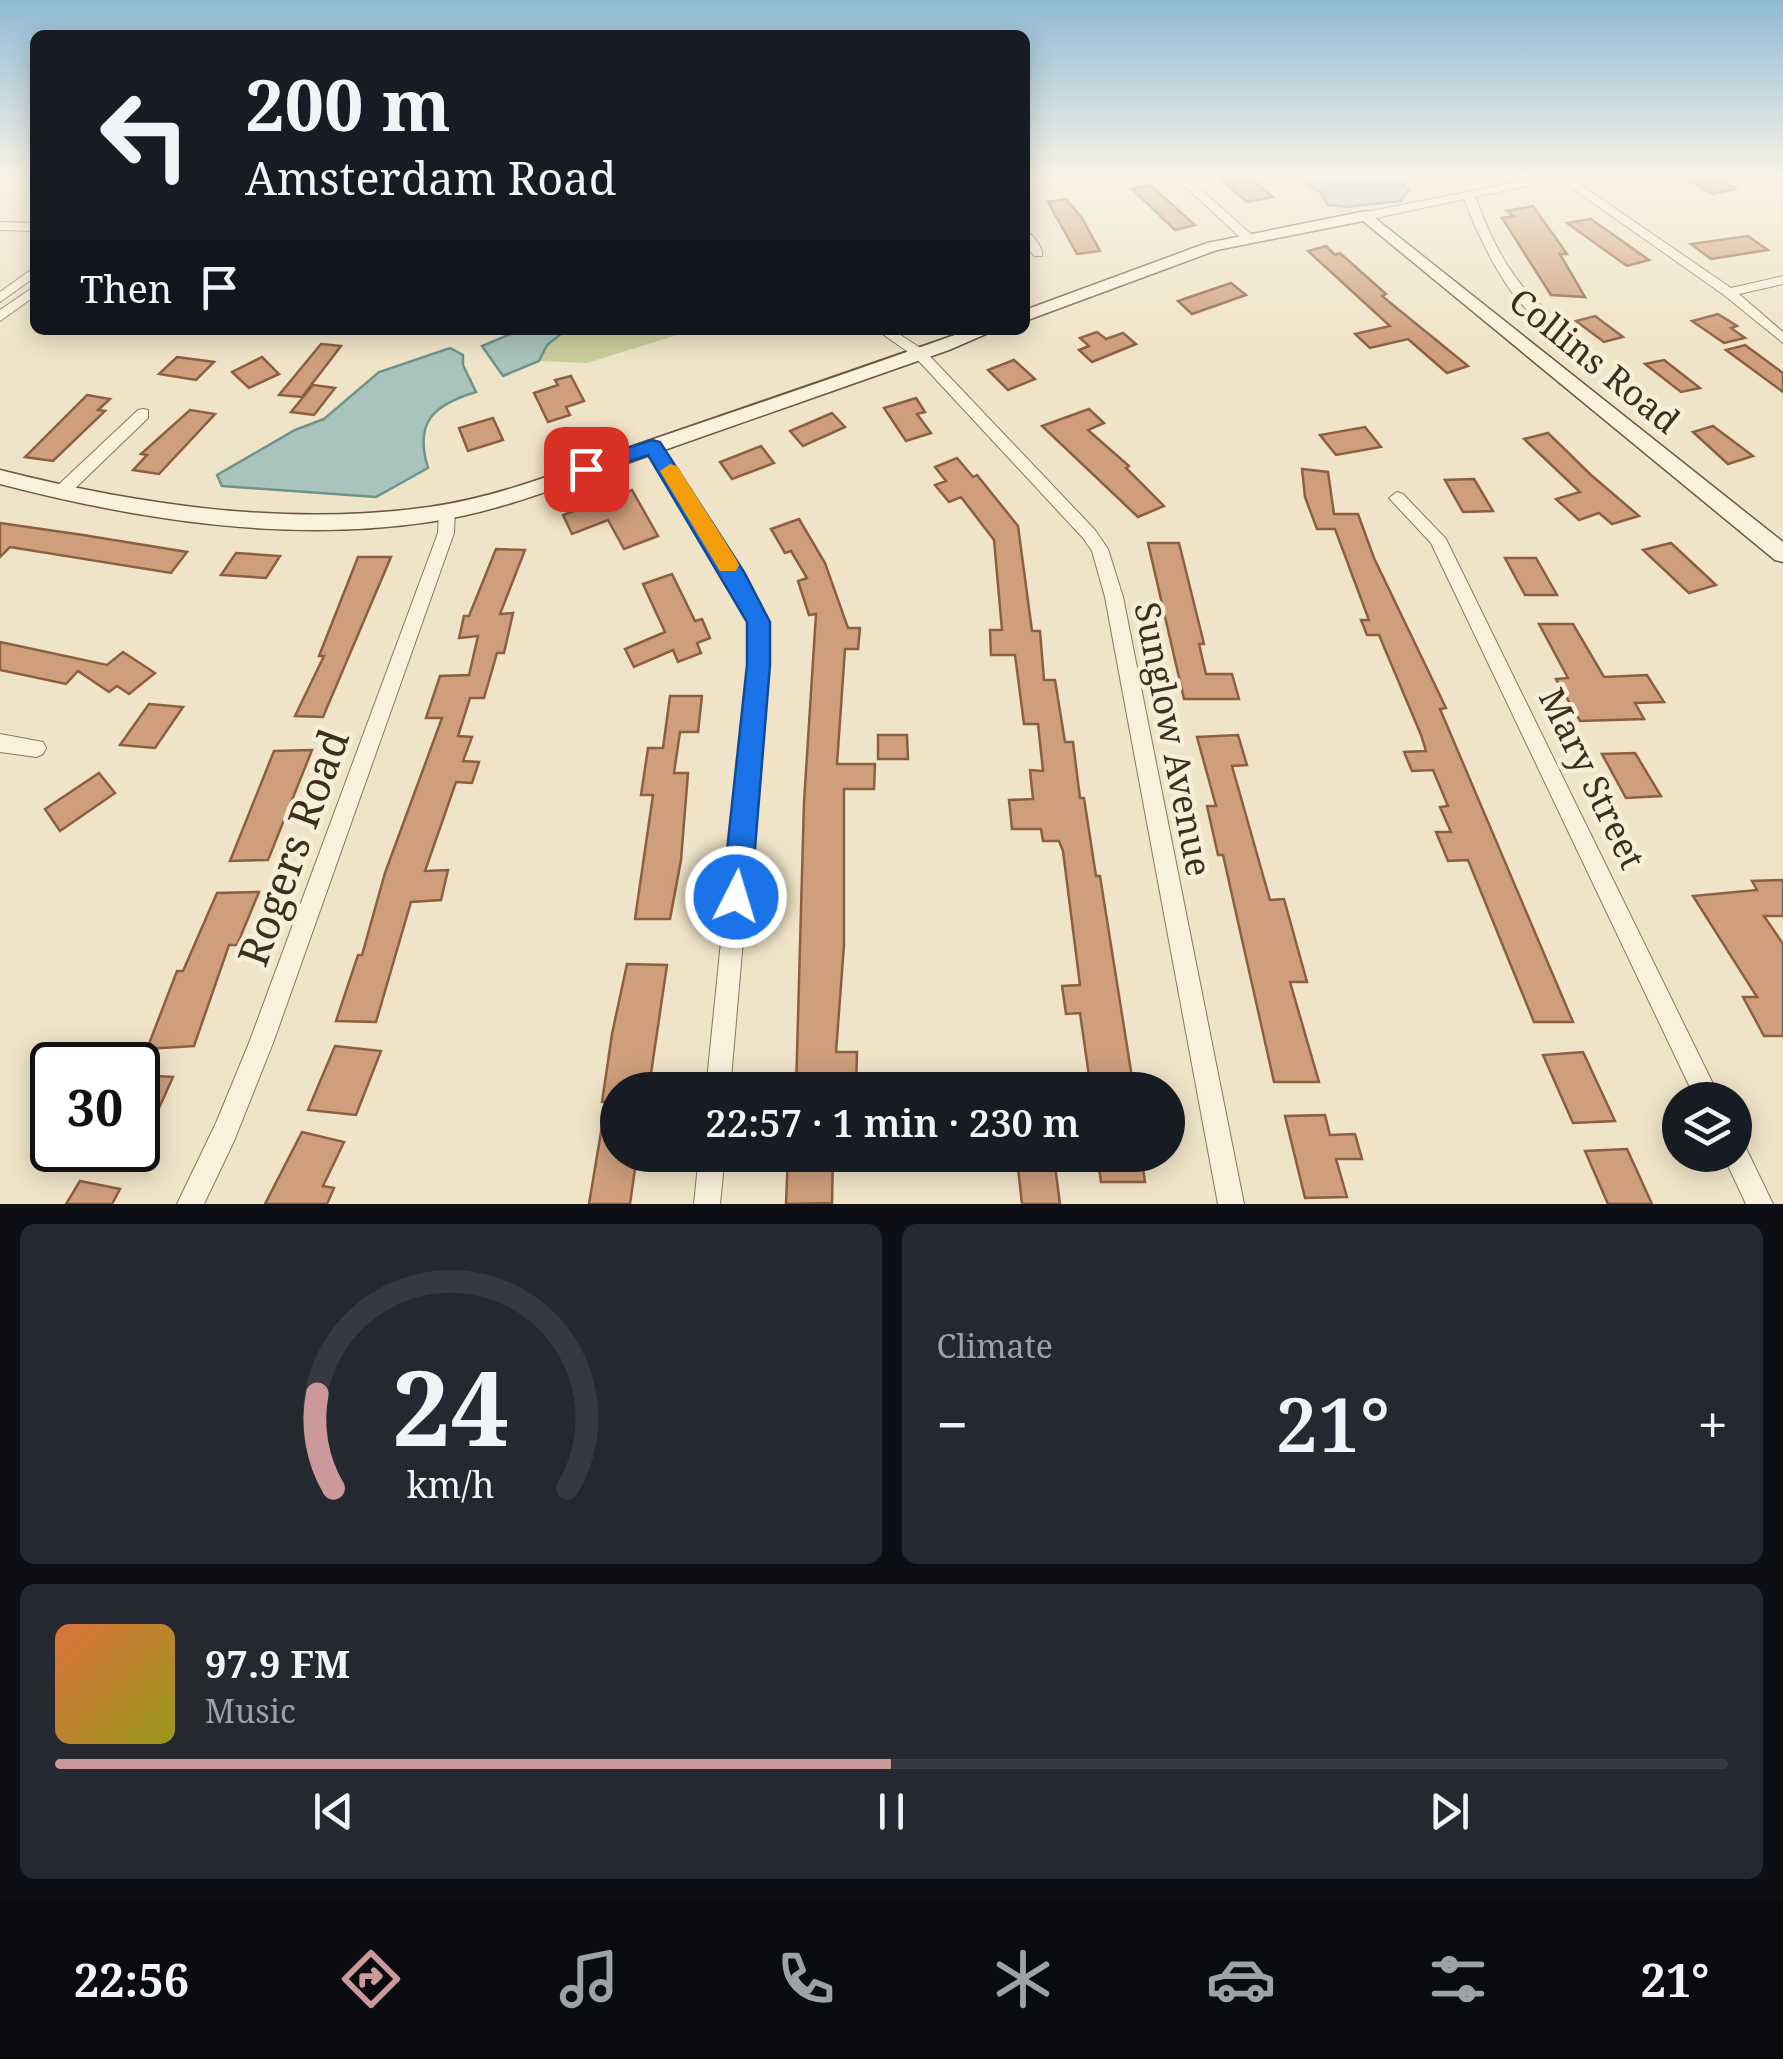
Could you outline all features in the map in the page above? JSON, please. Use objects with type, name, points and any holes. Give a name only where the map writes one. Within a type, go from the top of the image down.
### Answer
[{"type":"main road","points":[[1030,314],[1166,262],[1279,232]]},
{"type":"main road","name":"Collins Road","points":[[1386,232],[1783,554]]},
{"type":"main road","points":[[0,477],[61,492],[229,515],[306,521],[376,520],[447,511],[513,494],[972,335]]},
{"type":"street","points":[[1242,232],[1248,238]]},
{"type":"street","points":[[1487,232],[1512,283],[1535,311],[1553,322]]},
{"type":"street","points":[[1643,232],[1728,292],[1783,339]]},
{"type":"street","points":[[1030,242],[1038,253]]},
{"type":"street","points":[[0,298],[30,275]]},
{"type":"street","points":[[1728,292],[1783,280]]},
{"type":"street","points":[[0,317],[30,294]]},
{"type":"street","name":"Sunglow Avenue","points":[[892,335],[920,354],[1100,550],[1114,597],[1231,1204]]},
{"type":"street","points":[[61,492],[143,414]]},
{"type":"street","points":[[652,446],[736,578],[758,622],[758,665],[720,1072]]},
{"type":"street","name":"Mary Street","points":[[1397,498],[1438,539],[1700,1082]]},
{"type":"street","name":"Rogers Road","points":[[190,1204],[261,1043],[446,534],[447,511]]},
{"type":"street","points":[[0,743],[36,748]]},
{"type":"street","points":[[708,1204],[711,1172]]},
{"type":"street","points":[[1744,1172],[1760,1204]]},
{"type":"green space","points":[[560,335],[677,335],[587,363],[540,361],[547,345]]},
{"type":"water","points":[[508,335],[560,335],[547,345],[539,361],[503,376],[482,346]]},
{"type":"water","points":[[450,348],[463,355],[463,365],[476,392],[448,403],[431,418],[424,439],[428,468],[376,497],[222,486],[217,475],[295,430],[324,419],[379,372]]},
{"type":"building","points":[[1065,232],[1090,232],[1100,251],[1077,254]]},
{"type":"building","points":[[1511,232],[1552,232],[1567,254],[1560,254],[1585,297],[1551,295]]},
{"type":"building","points":[[1580,232],[1610,232],[1649,260],[1627,266]]},
{"type":"building","points":[[1748,236],[1768,250],[1711,259],[1691,244]]},
{"type":"building","points":[[1326,246],[1335,255],[1340,253],[1386,294],[1382,296],[1468,366],[1447,373],[1408,339],[1370,348],[1355,334],[1390,326],[1308,251]]},
{"type":"building","points":[[1231,283],[1246,295],[1192,314],[1178,301]]},
{"type":"building","points":[[1718,314],[1737,326],[1731,328],[1745,338],[1724,343],[1692,321]]},
{"type":"building","points":[[1595,316],[1623,337],[1604,342],[1576,321]]},
{"type":"building","points":[[1097,332],[1106,339],[1123,333],[1136,344],[1092,362],[1079,350],[1089,346],[1080,338]]},
{"type":"building","points":[[321,344],[341,346],[302,397],[279,395]]},
{"type":"building","points":[[1745,345],[1783,373],[1783,392],[1726,350]]},
{"type":"building","points":[[177,357],[214,362],[196,380],[159,374]]},
{"type":"building","points":[[262,357],[279,374],[249,388],[232,372]]},
{"type":"building","points":[[1014,360],[1035,379],[1008,390],[988,370]]},
{"type":"building","points":[[1664,360],[1700,388],[1681,392],[1645,364]]},
{"type":"building","points":[[571,376],[584,401],[566,407],[570,415],[548,422],[534,393],[558,385],[555,380]]},
{"type":"building","points":[[313,385],[335,388],[314,415],[291,412]]},
{"type":"building","points":[[87,395],[110,399],[98,410],[105,411],[53,461],[25,457]]},
{"type":"building","points":[[916,398],[925,412],[917,414],[931,433],[906,441],[884,408]]},
{"type":"building","points":[[1089,409],[1104,423],[1088,430],[1129,466],[1126,468],[1164,506],[1138,517],[1042,426]]},
{"type":"building","points":[[190,410],[215,414],[159,474],[133,470],[147,455],[141,454]]},
{"type":"building","points":[[832,413],[845,427],[803,446],[790,431]]},
{"type":"building","points":[[493,418],[503,440],[468,451],[459,428]]},
{"type":"building","points":[[1713,426],[1753,456],[1728,464],[1693,432]]},
{"type":"building","points":[[1365,427],[1381,447],[1336,455],[1320,435]]},
{"type":"building","points":[[1548,433],[1639,516],[1612,524],[1599,513],[1579,520],[1556,499],[1580,492],[1524,439]]},
{"type":"building","points":[[761,446],[774,463],[732,479],[720,462]]},
{"type":"building","points":[[957,458],[973,477],[977,475],[1018,526],[1032,631],[1040,631],[1044,680],[1055,680],[1065,742],[1073,742],[1080,798],[1084,798],[1096,876],[1100,876],[1131,1072],[1088,1072],[1080,1013],[1066,1014],[1062,986],[1080,985],[1063,851],[1059,841],[1043,841],[1041,829],[1012,829],[1009,800],[1033,799],[1030,770],[1043,771],[1038,724],[1024,724],[1015,655],[991,655],[990,630],[1002,630],[994,540],[961,497],[949,502],[935,485],[946,481],[935,467]]},
{"type":"building","points":[[1302,469],[1328,472],[1334,514],[1358,514],[1374,558],[1446,708],[1440,709],[1573,1022],[1534,1022],[1468,860],[1448,861],[1436,832],[1451,832],[1440,807],[1448,806],[1433,770],[1412,771],[1404,752],[1426,751],[1421,735],[1379,635],[1367,635],[1361,620],[1369,620],[1335,529],[1317,529],[1305,497]]},
{"type":"building","points":[[1474,479],[1493,511],[1463,512],[1445,480]]},
{"type":"building","points":[[632,490],[658,536],[624,549],[608,520],[572,534],[563,515]]},
{"type":"building","points":[[799,519],[825,563],[848,628],[860,628],[858,649],[845,649],[837,764],[875,764],[874,789],[844,789],[844,945],[836,1052],[857,1052],[856,1072],[796,1072],[804,802],[816,614],[809,615],[798,581],[807,578],[791,551],[785,553],[771,529]]},
{"type":"building","points":[[0,523],[187,552],[171,573],[10,547],[0,557]]},
{"type":"building","points":[[1148,543],[1179,543],[1204,644],[1199,644],[1206,674],[1232,674],[1239,699],[1184,699]]},
{"type":"building","points":[[1671,543],[1716,585],[1689,593],[1643,550]]},
{"type":"building","points":[[496,549],[525,550],[500,614],[513,613],[504,653],[497,653],[484,698],[470,698],[458,736],[472,737],[463,761],[479,762],[472,783],[456,782],[425,871],[448,870],[441,900],[411,902],[376,1022],[336,1021],[442,718],[426,718],[440,676],[469,675],[478,636],[459,638],[464,616],[469,616]]},
{"type":"building","points":[[236,553],[280,556],[266,578],[221,575]]},
{"type":"building","points":[[358,557],[391,557],[323,717],[295,716],[324,656],[319,656]]},
{"type":"building","points":[[1505,558],[1536,558],[1557,595],[1525,595]]},
{"type":"building","points":[[672,574],[695,621],[702,619],[710,638],[697,643],[701,653],[678,662],[673,650],[634,667],[625,649],[665,632],[643,584]]},
{"type":"building","points":[[1539,624],[1573,624],[1604,677],[1647,675],[1664,702],[1635,703],[1644,719],[1580,721],[1556,679],[1568,678]]},
{"type":"building","points":[[0,642],[107,665],[123,652],[155,673],[129,694],[117,686],[109,692],[78,671],[66,684],[0,670]]},
{"type":"building","points":[[670,696],[702,696],[698,732],[680,732],[674,773],[688,773],[681,860],[670,919],[635,919],[653,795],[641,795],[648,748],[663,748]]},
{"type":"building","points":[[149,704],[183,707],[155,748],[120,745]]},
{"type":"building","points":[[878,735],[907,735],[908,759],[878,759]]},
{"type":"building","points":[[1238,735],[1247,765],[1232,766],[1270,900],[1284,899],[1307,982],[1290,982],[1319,1082],[1274,1082],[1223,855],[1218,855],[1207,806],[1216,806],[1197,737]]},
{"type":"building","points":[[312,750],[268,860],[230,861],[274,751]]},
{"type":"building","points":[[1635,753],[1661,796],[1626,798],[1602,754]]},
{"type":"building","points":[[99,773],[115,793],[60,831],[45,809]]},
{"type":"building","points":[[1783,880],[1783,916],[1764,916],[1783,944],[1783,1036],[1764,1036],[1743,997],[1757,997],[1693,896],[1757,890],[1752,881]]},
{"type":"building","points":[[259,892],[237,945],[229,945],[194,1046],[160,1048],[160,1042],[150,1042],[177,971],[183,971],[217,893]]},
{"type":"building","points":[[627,964],[667,965],[651,1072],[606,1072]]},
{"type":"building","points":[[335,1046],[381,1051],[356,1115],[308,1110]]},
{"type":"building","points":[[1583,1052],[1615,1121],[1573,1123],[1543,1055]]},
{"type":"building","points":[[160,1076],[173,1077],[160,1106]]},
{"type":"building","points":[[1325,1115],[1330,1135],[1355,1134],[1362,1159],[1336,1159],[1347,1197],[1305,1198],[1285,1116]]},
{"type":"building","points":[[302,1132],[344,1142],[323,1186],[334,1188],[327,1204],[265,1204]]},
{"type":"building","points":[[600,1138],[600,1172],[635,1172],[630,1204],[589,1204]]},
{"type":"building","points":[[1627,1149],[1652,1204],[1608,1204],[1585,1151]]},
{"type":"building","points":[[787,1172],[833,1172],[832,1203],[786,1204]]},
{"type":"building","points":[[1018,1172],[1056,1172],[1060,1204],[1022,1204]]},
{"type":"building","points":[[1100,1172],[1144,1172],[1145,1182],[1101,1182]]},
{"type":"building","points":[[80,1181],[120,1189],[112,1204],[66,1204]]},
{"type":"slow traffic","points":[[670,471],[728,565]]},
{"type":"route","points":[[586,469],[652,446],[736,578],[758,622],[758,665],[736,897]]}]
